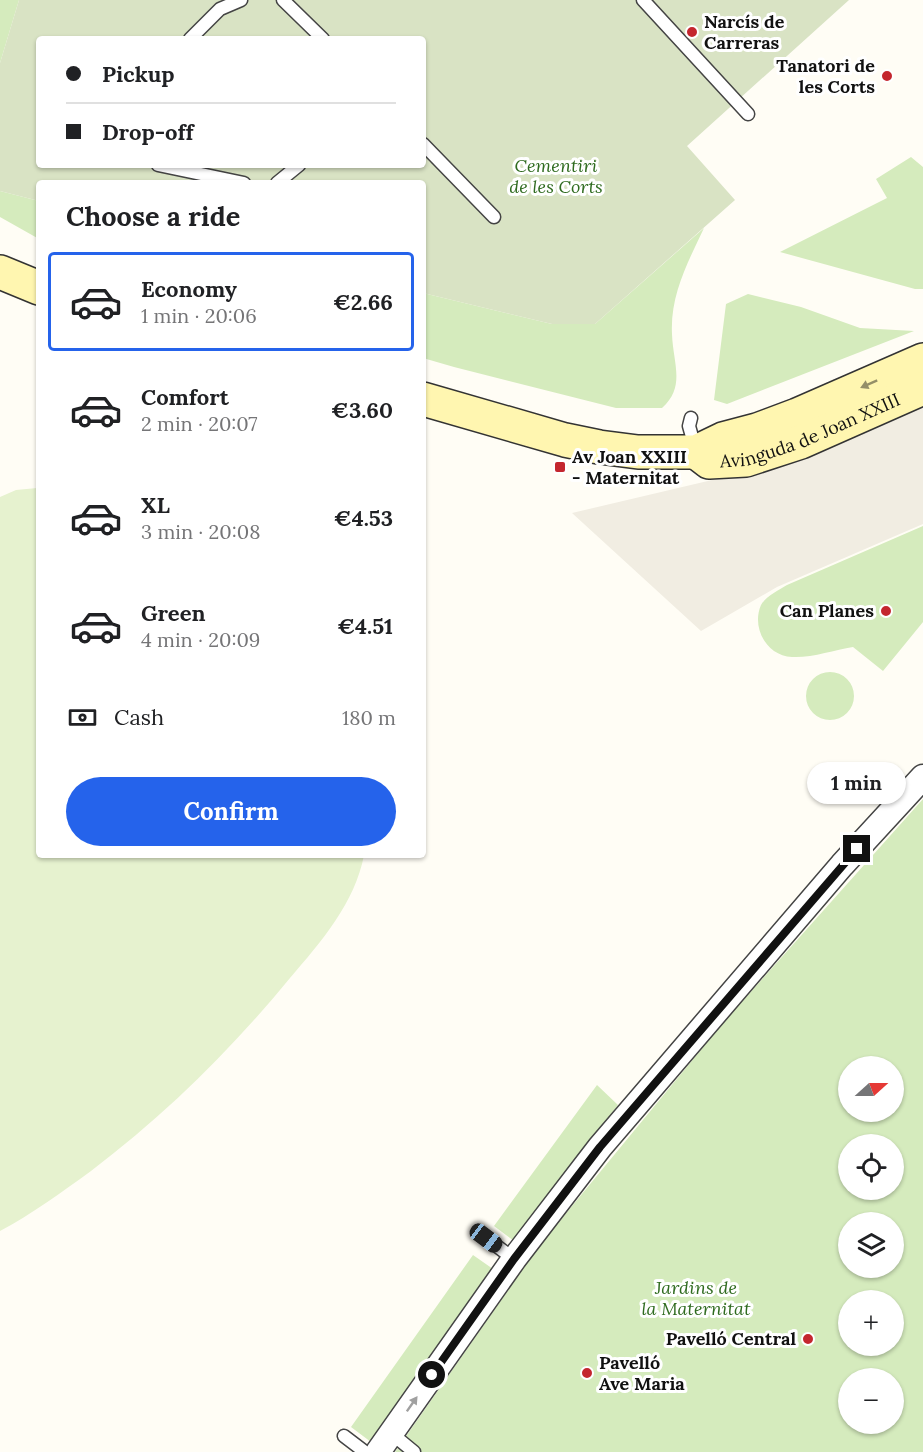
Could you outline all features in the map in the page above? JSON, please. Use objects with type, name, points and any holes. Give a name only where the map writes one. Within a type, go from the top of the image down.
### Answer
[{"type":"street","points":[[1,274],[36,287]]},
{"type":"street","name":"Avinguda de Joan XXIII","points":[[426,400],[554,437],[599,447],[638,452],[696,452],[723,439],[757,430],[797,415],[923,360]]},
{"type":"street","name":"Avinguda de Joan XXIII","points":[[696,452],[709,462],[746,460],[801,442],[923,388]]},
{"type":"street","points":[[385,1442],[514,1259],[600,1147],[842,865],[923,777]]},
{"type":"lane","points":[[193,36],[220,9],[241,0]]},
{"type":"lane","points":[[283,0],[320,36]]},
{"type":"lane","points":[[643,0],[748,114]]},
{"type":"lane","points":[[426,147],[494,217]]},
{"type":"lane","points":[[172,168],[230,180]]},
{"type":"lane","points":[[281,180],[295,168]]},
{"type":"lane","points":[[691,418],[689,426],[696,452]]},
{"type":"lane","points":[[486,1238],[514,1259]]},
{"type":"lane","points":[[344,1436],[365,1452]]},
{"type":"lane","points":[[385,1442],[414,1452]]},
{"type":"green space","points":[[0,0],[19,0],[0,63]]},
{"type":"green space","name":"Cementiri de les Corts","points":[[19,0],[849,0],[687,146],[735,200],[595,324],[552,324],[426,294],[426,180],[36,180],[36,200],[0,191],[0,63]]},
{"type":"green space","points":[[911,157],[923,167],[923,289],[915,289],[780,252],[887,198],[876,179]]},
{"type":"green space","points":[[0,191],[36,200],[36,237],[0,217]]},
{"type":"green space","points":[[704,228],[686,266],[677,292],[672,320],[676,383],[674,392],[662,408],[616,408],[426,359],[426,294],[552,324],[595,324]]},
{"type":"green space","points":[[748,294],[801,307],[860,328],[914,331],[727,404],[714,400],[726,304]]},
{"type":"green space","points":[[36,488],[36,858],[363,858],[360,873],[345,906],[325,936],[268,1005],[221,1056],[118,1150],[47,1202],[0,1231],[0,497],[16,490]]},
{"type":"green space","points":[[923,526],[923,622],[883,671],[853,647],[792,657],[775,652],[763,639],[758,614],[763,602],[773,594],[787,585]]},
{"type":"green space","points":[[825,672],[835,672],[850,682],[854,696],[853,705],[844,716],[835,720],[825,720],[810,710],[806,701],[806,691],[816,676]]},
{"type":"green space","name":"Jardins de la Maternitat","points":[[923,799],[923,1452],[395,1452],[539,1246],[723,1023]]},
{"type":"green space","points":[[597,1085],[618,1105],[514,1241],[494,1226]]},
{"type":"green space","points":[[473,1255],[493,1269],[371,1442],[351,1427]]},
{"type":"shaded area","points":[[923,403],[923,524],[777,587],[701,631],[572,513],[729,476]]},
{"type":"place","name":"Narcís de Carreras","points":[[692,32]]},
{"type":"place","name":"Tanatori de les Corts","points":[[887,76]]},
{"type":"place","name":"Av Joan XXIII - Maternitat","points":[[560,467]]},
{"type":"place","name":"Can Planes","points":[[886,611]]},
{"type":"place","name":"Pavelló Central","points":[[808,1339]]},
{"type":"place","name":"Pavelló Ave Maria","points":[[587,1373]]},
{"type":"route","points":[[432,1375],[514,1259],[600,1147],[857,849]]}]
